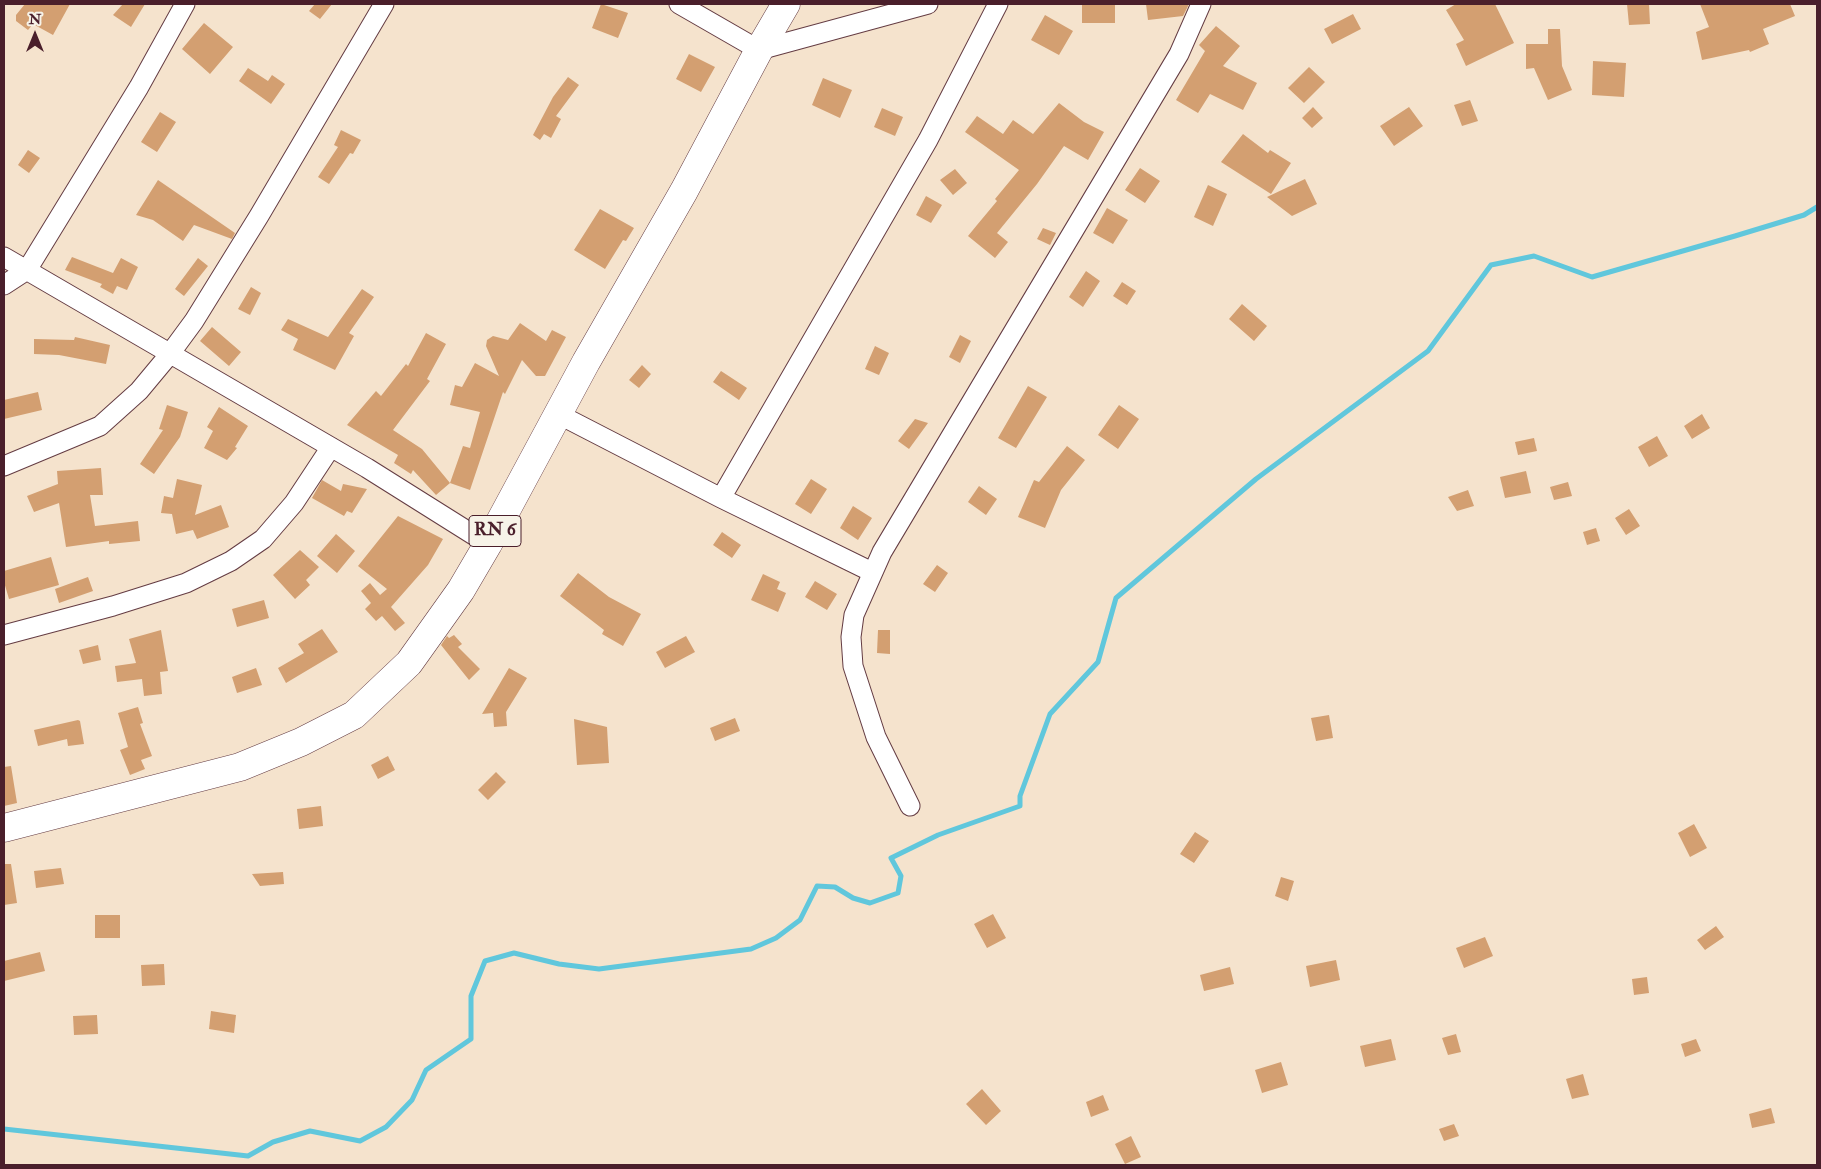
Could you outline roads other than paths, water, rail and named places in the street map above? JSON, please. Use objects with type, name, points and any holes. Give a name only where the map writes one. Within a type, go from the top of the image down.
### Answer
[{"type":"main road","name":"RN 6","points":[[4,828],[240,767],[301,742],[354,715],[409,663],[462,590],[786,4]]},
{"type":"street","points":[[4,285],[27,270],[139,88],[186,4]]},
{"type":"street","points":[[4,466],[71,440],[100,426],[139,391],[169,355],[194,321],[259,216],[384,4]]},
{"type":"street","points":[[679,4],[759,50],[928,4]]},
{"type":"street","points":[[722,498],[928,140],[998,4]]},
{"type":"street","points":[[910,806],[876,737],[853,666],[851,637],[854,615],[872,572],[1179,54],[1202,4]]},
{"type":"street","points":[[4,257],[110,317],[169,355],[408,492],[488,544]]},
{"type":"street","points":[[558,414],[872,572]]},
{"type":"street","points":[[4,635],[113,606],[186,583],[231,561],[263,539],[294,503],[331,447]]},
{"type":"waterway","points":[[4,1129],[248,1156],[273,1142],[310,1131],[360,1141],[386,1127],[412,1100],[426,1070],[471,1039],[471,996],[485,961],[514,953],[559,964],[599,969],[751,949],[776,938],[800,920],[817,886],[835,887],[853,898],[870,903],[898,893],[901,876],[891,858],[938,835],[1020,806],[1020,796],[1050,714],[1098,662],[1116,598],[1256,479],[1428,351],[1491,265],[1534,256],[1592,277],[1804,215],[1817,207]]}]
